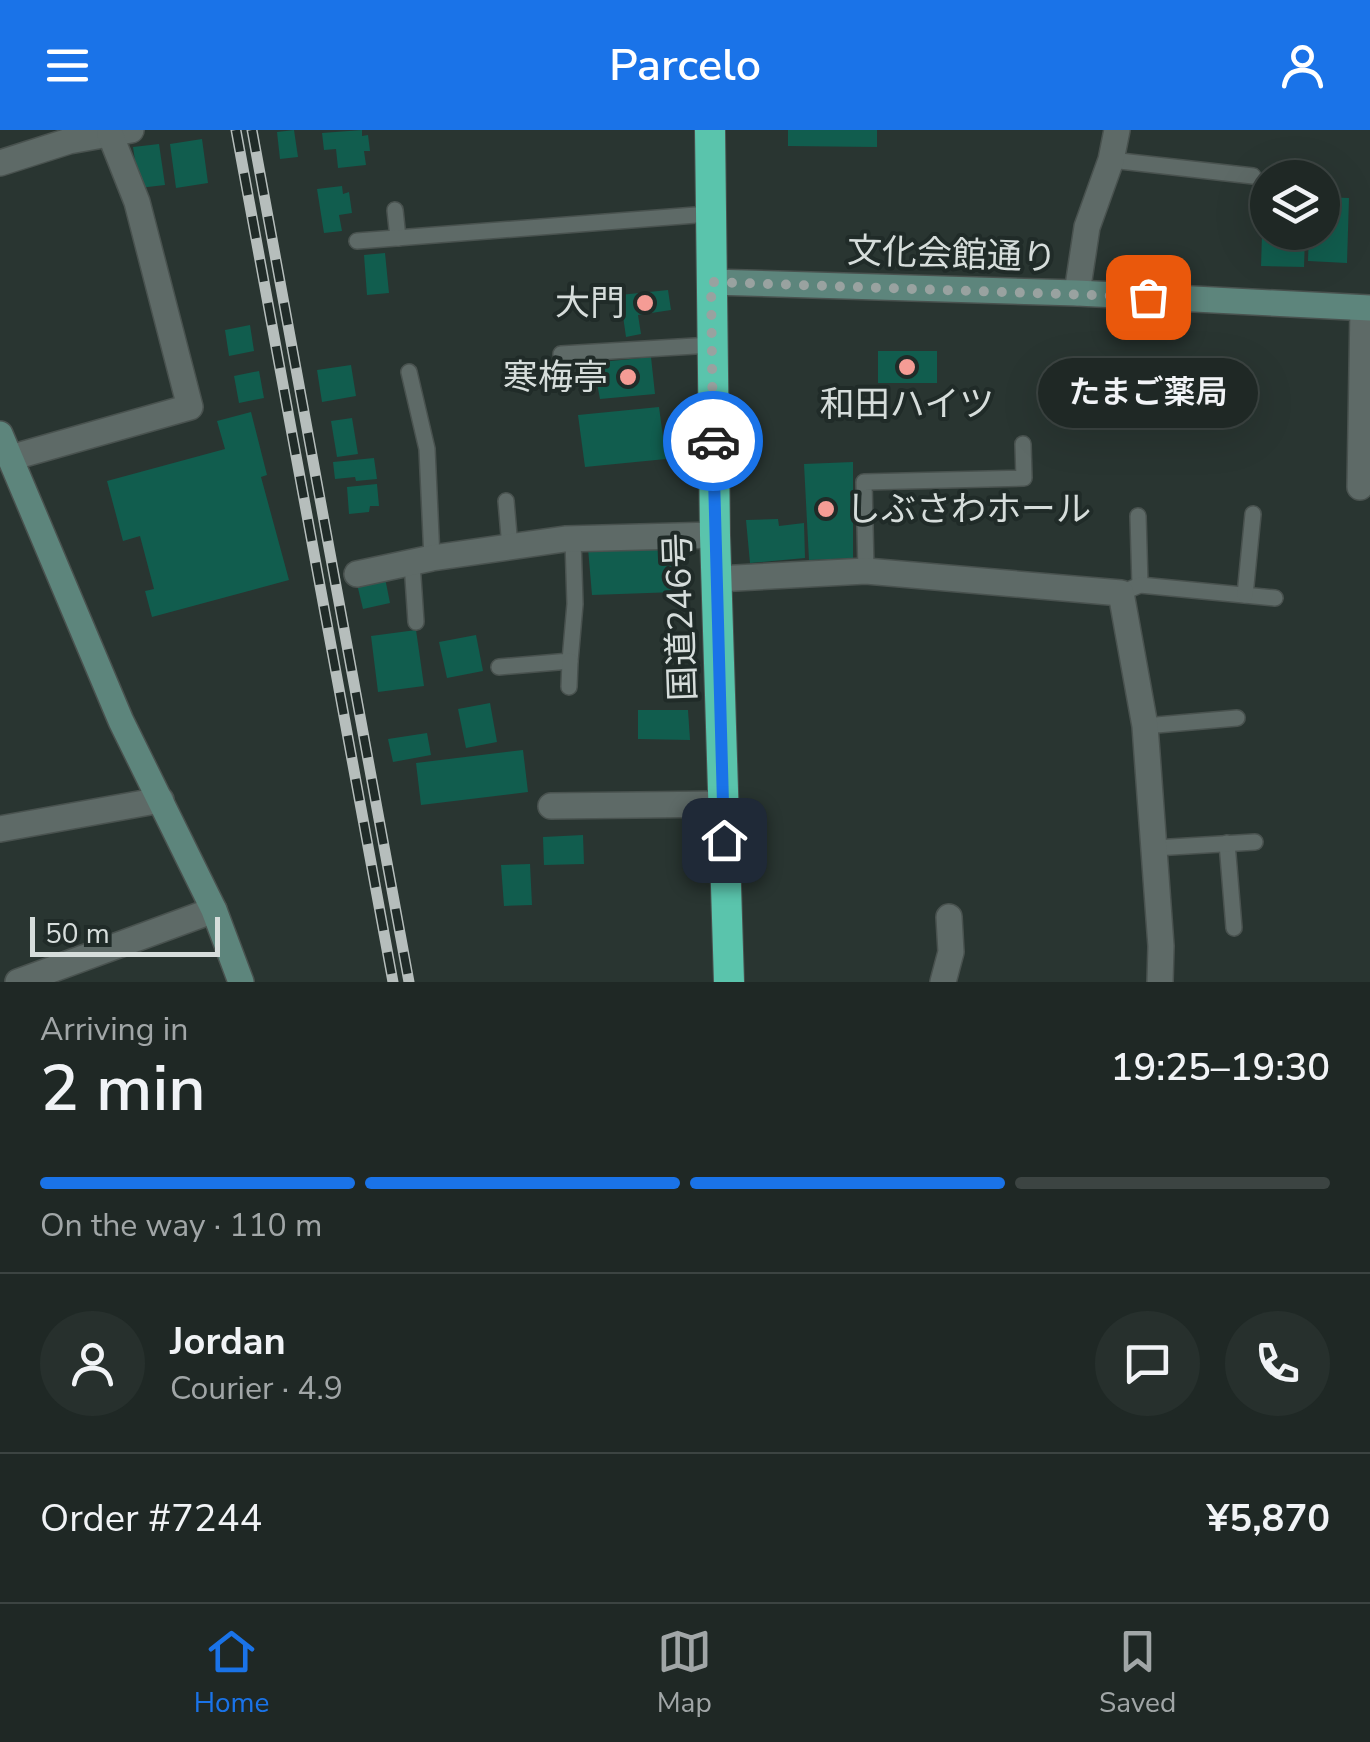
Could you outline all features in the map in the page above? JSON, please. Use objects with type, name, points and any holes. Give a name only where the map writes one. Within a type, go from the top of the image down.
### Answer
[{"type":"highway","name":"国道246号","points":[[710,130],[714,534],[729,982]]},
{"type":"street","points":[[1077,293],[1086,227],[1111,160],[1117,130]]},
{"type":"street","points":[[0,163],[69,141],[120,132],[190,407],[5,446],[121,721],[214,910],[241,982]]},
{"type":"street","name":"文化会館通り","points":[[711,282],[1077,293],[1366,308]]},
{"type":"street","points":[[1360,487],[1366,308]]},
{"type":"street","points":[[357,574],[510,547],[714,534]]},
{"type":"street","points":[[717,579],[866,570],[1130,589],[1145,726],[1160,982]]},
{"type":"street","points":[[0,829],[161,800]]},
{"type":"street","points":[[551,806],[722,804]]},
{"type":"street","points":[[18,982],[85,971],[214,910]]},
{"type":"street","points":[[943,982],[952,952],[950,917]]},
{"type":"lane","points":[[1111,160],[1250,176]]},
{"type":"lane","points":[[395,210],[398,238]]},
{"type":"lane","points":[[358,241],[709,214]]},
{"type":"lane","points":[[561,354],[712,345]]},
{"type":"lane","points":[[409,372],[426,449],[416,622]]},
{"type":"lane","points":[[866,570],[864,482],[1024,478],[1023,444]]},
{"type":"lane","points":[[506,501],[510,547]]},
{"type":"lane","points":[[1245,595],[1254,514]]},
{"type":"lane","points":[[1138,516],[1130,589],[1275,598]]},
{"type":"lane","points":[[569,687],[576,604],[573,540]]},
{"type":"lane","points":[[500,667],[570,661]]},
{"type":"lane","points":[[1145,726],[1237,718]]},
{"type":"lane","points":[[1154,848],[1255,842]]},
{"type":"lane","points":[[1226,843],[1234,928]]},
{"type":"building","points":[[294,130],[298,157],[280,159],[277,132]]},
{"type":"building","points":[[362,130],[362,136],[368,135],[370,151],[364,151],[366,165],[338,168],[336,149],[324,150],[322,133]]},
{"type":"building","points":[[788,130],[877,130],[877,147],[788,146]]},
{"type":"building","points":[[202,139],[208,183],[176,188],[170,144]]},
{"type":"building","points":[[159,144],[165,185],[139,188],[133,147]]},
{"type":"building","points":[[342,186],[343,194],[349,192],[352,213],[339,215],[342,231],[324,233],[317,189]]},
{"type":"building","points":[[1340,198],[1349,198],[1347,263],[1308,261],[1308,250],[1340,250]]},
{"type":"building","points":[[1262,250],[1305,250],[1304,267],[1261,266]]},
{"type":"building","points":[[385,253],[389,293],[367,295],[364,255]]},
{"type":"building","points":[[668,290],[671,310],[638,315],[641,334],[626,337],[620,295]]},
{"type":"building","points":[[250,325],[254,351],[229,356],[225,330]]},
{"type":"building","name":"和田ハイツ","points":[[878,351],[937,351],[937,383],[878,383]]},
{"type":"building","points":[[651,357],[655,394],[600,399],[597,383],[602,380],[601,362]]},
{"type":"building","points":[[351,365],[356,396],[322,402],[317,370]]},
{"type":"building","points":[[259,371],[264,398],[239,403],[234,376]]},
{"type":"building","points":[[659,407],[666,459],[585,467],[578,415]]},
{"type":"building","points":[[251,412],[267,475],[261,477],[289,580],[152,617],[145,591],[154,589],[140,536],[123,541],[107,481],[225,449],[217,421]]},
{"type":"building","points":[[352,418],[358,454],[337,457],[331,421]]},
{"type":"building","points":[[374,458],[377,479],[335,479],[333,462]]},
{"type":"building","points":[[853,462],[853,558],[809,560],[804,464]]},
{"type":"building","points":[[377,484],[379,506],[370,506],[369,512],[349,514],[347,487]]},
{"type":"building","points":[[778,519],[779,526],[804,523],[805,558],[750,563],[746,520]]},
{"type":"building","points":[[588,548],[673,550],[676,592],[592,595]]},
{"type":"building","points":[[385,578],[390,603],[363,609],[357,584]]},
{"type":"building","points":[[416,630],[424,686],[378,692],[371,636]]},
{"type":"building","points":[[476,635],[483,671],[447,678],[439,642]]},
{"type":"building","points":[[490,703],[497,742],[466,748],[458,709]]},
{"type":"building","points":[[638,710],[688,710],[690,740],[638,739]]},
{"type":"building","points":[[427,733],[431,755],[393,762],[388,739]]},
{"type":"building","points":[[523,750],[528,792],[421,805],[416,763]]},
{"type":"building","points":[[583,835],[584,864],[544,865],[543,837]]},
{"type":"building","points":[[530,864],[532,905],[504,906],[501,865]]},
{"type":"railway","points":[[236,130],[393,982]]},
{"type":"railway","points":[[252,130],[409,982]]},
{"type":"way so far","points":[[713,441],[711,282],[1148,297]]},
{"type":"place","name":"たまご薬局","points":[[1148,297]]},
{"type":"place","name":"大門","points":[[645,303]]},
{"type":"place","name":"和田ハイツ","points":[[907,367]]},
{"type":"place","name":"寒梅亭","points":[[628,377]]},
{"type":"place","name":"しぶさわホール","points":[[826,509]]},
{"type":"route","points":[[713,441],[724,840]]}]
